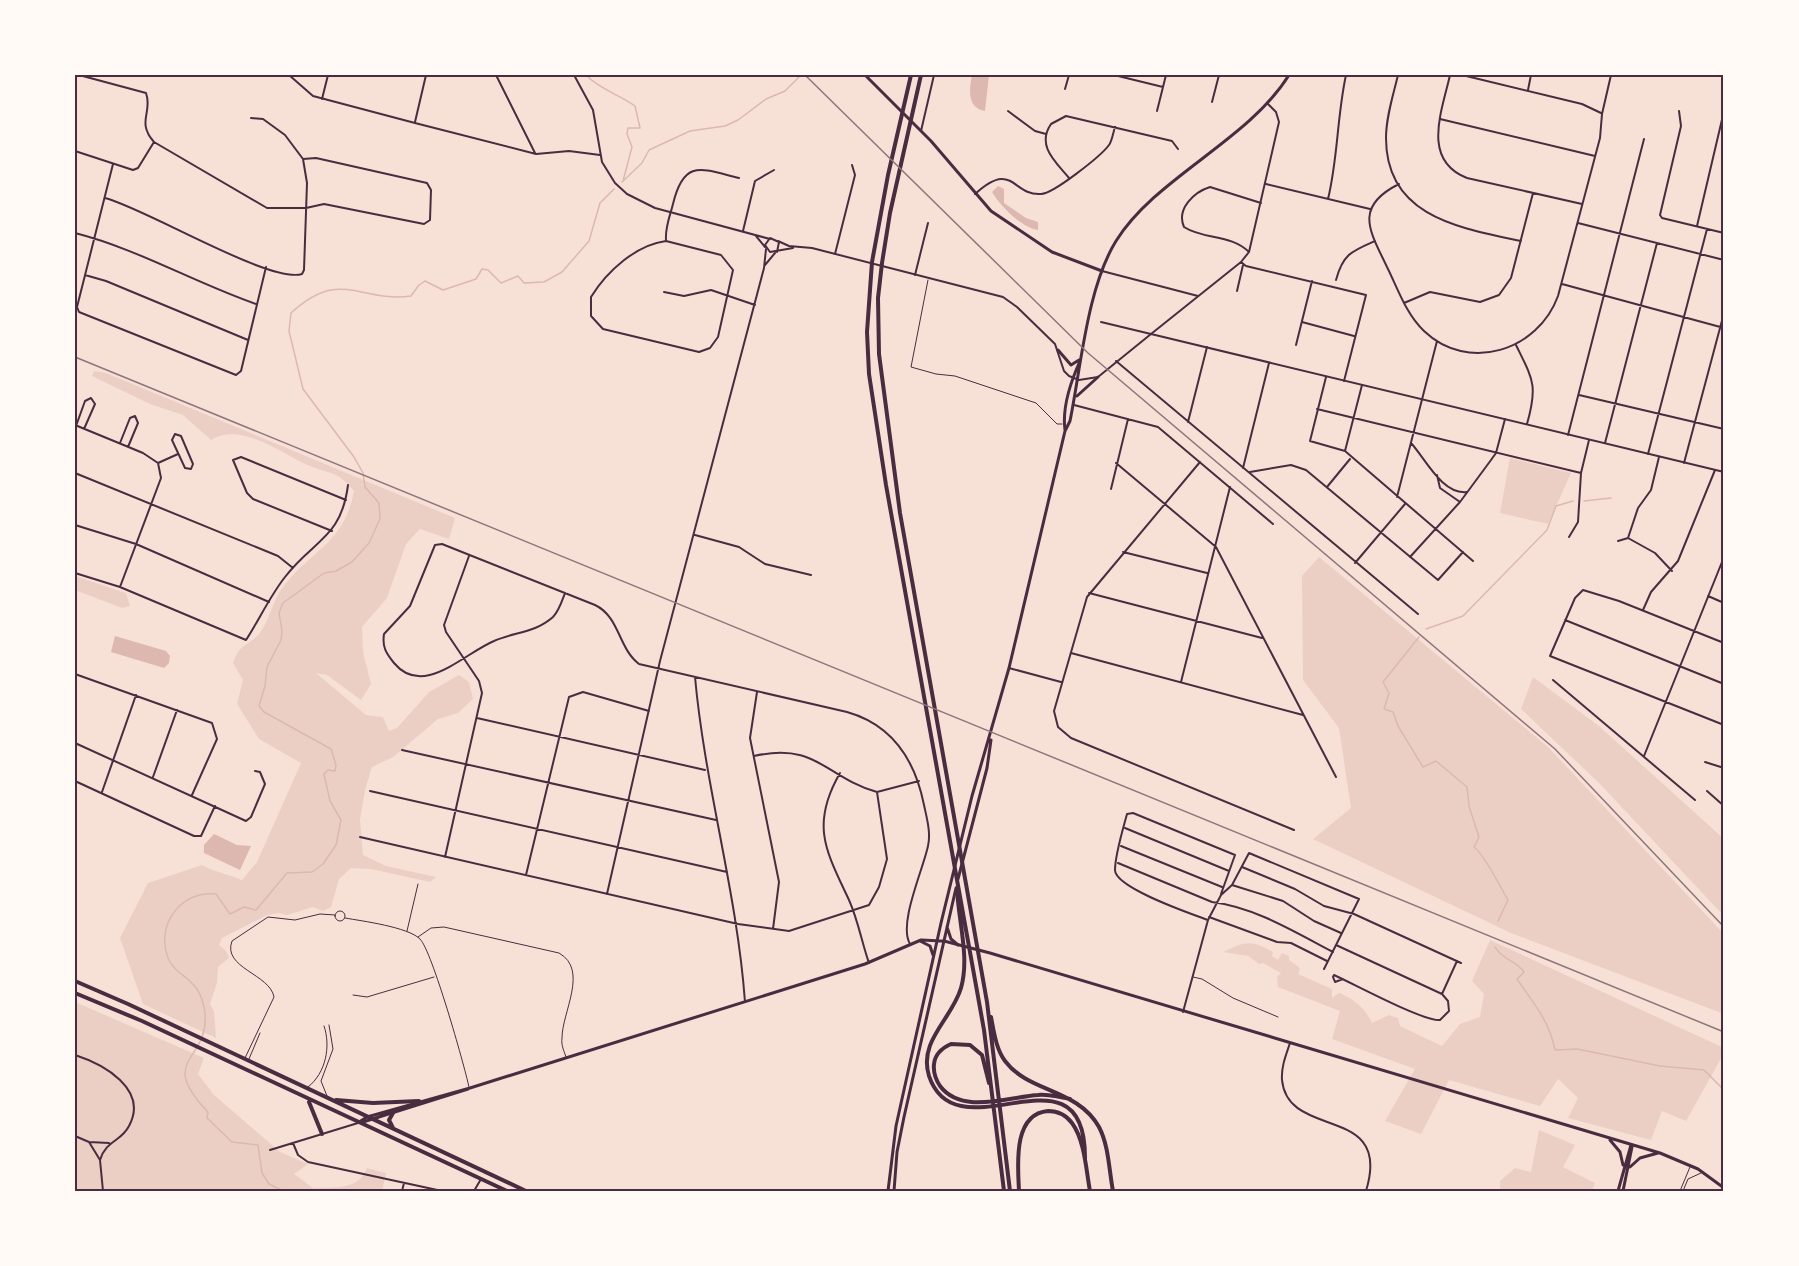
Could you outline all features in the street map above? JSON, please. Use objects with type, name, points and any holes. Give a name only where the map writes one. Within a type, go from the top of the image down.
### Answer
[{"type":"highway","points":[[911,75],[888,175],[872,262],[867,332],[869,374],[886,485],[969,943],[994,1107],[1004,1191]]},
{"type":"highway","points":[[921,75],[896,184],[882,263],[878,298],[879,354],[900,513],[987,1002],[1010,1191]]},
{"type":"highway","points":[[956,875],[964,971],[961,990],[930,1043],[927,1068],[936,1088],[947,1100],[968,1107],[1042,1095],[1070,1099]]},
{"type":"highway","points":[[75,980],[526,1191]]},
{"type":"highway","points":[[75,993],[199,1047],[507,1191]]},
{"type":"highway","points":[[987,1002],[1000,1050],[1010,1067],[1026,1078],[1070,1099],[1087,1112],[1100,1131],[1113,1191]]},
{"type":"highway","points":[[986,1104],[959,1100],[943,1089],[933,1068],[935,1059],[942,1049],[961,1042],[978,1050],[984,1061],[994,1107]]},
{"type":"highway","points":[[304,1097],[315,1110],[322,1134]]},
{"type":"highway","points":[[330,1098],[373,1103],[419,1101]]},
{"type":"highway","points":[[1006,1101],[1042,1100],[1068,1107],[1082,1127],[1084,1159]]},
{"type":"highway","points":[[1019,1191],[1020,1140],[1027,1124],[1038,1114],[1054,1112],[1069,1119],[1076,1131],[1090,1191]]},
{"type":"highway","points":[[393,1113],[389,1120],[393,1129]]},
{"type":"main road","points":[[866,75],[921,130],[975,194],[1000,219],[1060,255],[1102,271]]},
{"type":"main road","points":[[894,1191],[897,1152],[942,941],[987,768],[991,738],[1065,431],[1074,403],[1082,356],[1102,271],[1117,239],[1139,213],[1267,104],[1289,75]]},
{"type":"main road","points":[[1058,350],[1072,365],[1082,356]]},
{"type":"main road","points":[[1065,431],[1064,423],[1073,378],[1082,356]]},
{"type":"main road","points":[[1074,403],[1081,391],[1100,375]]},
{"type":"main road","points":[[888,1191],[895,1131],[933,957],[972,796],[986,746],[991,738]]},
{"type":"main road","points":[[948,919],[949,935],[960,943]]},
{"type":"main road","points":[[358,1123],[869,963],[916,942],[937,940],[960,943],[1183,1012],[1660,1153],[1691,1165],[1724,1188]]},
{"type":"main road","points":[[916,942],[927,944],[933,957]]},
{"type":"main road","points":[[358,1123],[368,1117],[419,1101],[470,1088]]},
{"type":"main road","points":[[1606,1137],[1617,1148],[1624,1167]]},
{"type":"main road","points":[[1618,1191],[1631,1145]]},
{"type":"main road","points":[[1623,1191],[1631,1145]]},
{"type":"main road","points":[[1628,1171],[1640,1158],[1660,1153]]},
{"type":"street","points":[[79,75],[141,91],[148,96],[144,126],[154,142],[267,208],[306,208],[324,204],[406,221],[424,224],[428,222],[431,190],[427,183],[316,158],[303,159]]},
{"type":"street","points":[[289,75],[313,96],[415,123],[536,154],[569,151],[600,155]]},
{"type":"street","points":[[322,99],[328,75]]},
{"type":"street","points":[[415,123],[426,75]]},
{"type":"street","points":[[496,75],[536,154]]},
{"type":"street","points":[[574,75],[592,105],[600,155],[620,189],[640,202],[797,247],[835,254],[1008,300],[1058,350],[1064,371],[1079,380],[1100,375],[1242,263],[1249,252],[1279,122],[1276,112],[1267,104]]},
{"type":"street","points":[[921,130],[934,75]]},
{"type":"street","points":[[1065,89],[1069,75]]},
{"type":"street","points":[[1114,75],[1162,87]]},
{"type":"street","points":[[1157,111],[1166,75]]},
{"type":"street","points":[[1212,102],[1219,75]]},
{"type":"street","points":[[1227,75],[1239,75]]},
{"type":"street","points":[[1328,199],[1335,164],[1339,109],[1346,75]]},
{"type":"street","points":[[1398,75],[1387,123],[1386,139],[1390,163],[1399,184],[1415,205],[1438,220],[1521,241]]},
{"type":"street","points":[[1450,75],[1437,145],[1441,156],[1451,168],[1467,178],[1582,204]]},
{"type":"street","points":[[1462,75],[1582,104],[1602,114]]},
{"type":"street","points":[[1527,90],[1531,75]]},
{"type":"street","points":[[1399,184],[1380,196],[1370,209],[1369,226],[1404,303],[1419,326],[1437,341],[1456,350],[1476,354],[1497,352],[1516,345],[1531,336],[1546,320],[1556,303],[1595,156],[1611,75]]},
{"type":"street","points":[[1008,111],[1035,131],[1046,134]]},
{"type":"street","points":[[1679,111],[1681,126],[1661,216],[1724,233]]},
{"type":"street","points":[[1697,226],[1724,111]]},
{"type":"street","points":[[1069,178],[1047,152],[1044,142],[1051,124],[1066,116],[1172,141],[1178,148]]},
{"type":"street","points":[[105,198],[242,260],[296,275],[302,274],[306,208],[306,177],[303,159],[285,135],[263,119],[251,118]]},
{"type":"street","points":[[1440,119],[1595,156]]},
{"type":"street","points":[[975,194],[987,182],[1002,179],[1035,194],[1053,192],[1110,144],[1115,128]]},
{"type":"street","points":[[1568,435],[1644,139]]},
{"type":"street","points":[[75,151],[113,164],[137,169],[154,142]]},
{"type":"street","points":[[113,164],[77,307],[79,312],[233,375],[241,372],[266,267]]},
{"type":"street","points":[[835,254],[855,175],[852,165]]},
{"type":"street","points":[[666,241],[666,230],[679,183],[691,171],[704,169],[739,178]]},
{"type":"street","points":[[743,231],[755,181],[774,170]]},
{"type":"street","points":[[1266,184],[1370,209]]},
{"type":"street","points":[[1249,252],[1236,242],[1191,231],[1184,226],[1181,213],[1183,207],[1200,192],[1210,187],[1261,203]]},
{"type":"street","points":[[1404,303],[1430,292],[1480,302],[1496,297],[1509,283],[1533,193]]},
{"type":"street","points":[[915,275],[928,223]]},
{"type":"street","points":[[1578,223],[1724,260]]},
{"type":"street","points":[[1648,454],[1707,229]]},
{"type":"street","points":[[75,233],[114,243],[227,294],[256,304]]},
{"type":"street","points":[[753,234],[766,248],[776,252],[797,247]]},
{"type":"street","points":[[607,894],[659,669],[755,304],[770,238]]},
{"type":"street","points":[[666,241],[714,252],[727,260],[733,276],[718,337],[710,348],[699,352],[598,326],[589,311],[594,292],[634,252],[653,243],[666,241]]},
{"type":"street","points":[[764,268],[780,247],[778,241]]},
{"type":"street","points":[[1336,279],[1340,264],[1346,257],[1375,241]]},
{"type":"street","points":[[1605,444],[1657,243]]},
{"type":"street","points":[[1242,263],[1366,295],[1344,381]]},
{"type":"street","points":[[1237,291],[1242,263]]},
{"type":"street","points":[[1102,271],[1198,296]]},
{"type":"street","points":[[85,275],[106,281],[248,340]]},
{"type":"street","points":[[1296,345],[1312,281]]},
{"type":"street","points":[[1562,284],[1722,327]]},
{"type":"street","points":[[664,292],[684,296],[711,290],[755,304]]},
{"type":"street","points":[[1684,463],[1724,313]]},
{"type":"street","points":[[1101,322],[1724,472]]},
{"type":"street","points":[[1302,322],[1355,337]]},
{"type":"street","points":[[1397,497],[1437,341]]},
{"type":"street","points":[[1516,345],[1534,386],[1534,400],[1527,425]]},
{"type":"street","points":[[1188,422],[1207,347]]},
{"type":"street","points":[[1116,361],[1418,615]]},
{"type":"street","points":[[1243,468],[1269,363]]},
{"type":"street","points":[[1326,377],[1310,441],[1345,451],[1473,561]]},
{"type":"street","points":[[1345,451],[1362,385]]},
{"type":"street","points":[[1579,395],[1724,429]]},
{"type":"street","points":[[84,429],[95,404],[92,398],[86,400],[75,425],[84,429],[120,443],[158,463]]},
{"type":"street","points":[[1074,403],[1158,427],[1273,524]]},
{"type":"street","points":[[1317,410],[1581,473]]},
{"type":"street","points":[[120,443],[130,418],[135,416],[138,423],[128,447]]},
{"type":"street","points":[[1111,489],[1128,417]]},
{"type":"street","points":[[1410,557],[1460,502],[1496,453],[1505,419]]},
{"type":"street","points":[[175,434],[180,436],[193,468],[185,468],[178,454],[172,440],[175,434]]},
{"type":"street","points":[[1569,537],[1578,522],[1581,473],[1589,440]]},
{"type":"street","points":[[1410,442],[1437,475],[1451,488],[1467,492]]},
{"type":"street","points":[[158,463],[178,454]]},
{"type":"street","points":[[332,531],[253,499],[247,493],[233,463],[237,457],[241,457],[346,500]]},
{"type":"street","points":[[1628,538],[1638,508],[1651,490],[1659,457]]},
{"type":"street","points":[[1327,487],[1351,458]]},
{"type":"street","points":[[1200,462],[1089,593],[1054,716],[1058,727],[1067,736],[1294,830]]},
{"type":"street","points":[[120,587],[161,478],[158,463]]},
{"type":"street","points":[[1116,463],[1215,548],[1336,777]]},
{"type":"street","points":[[1248,472],[1294,465],[1306,470],[1438,580],[1463,552]]},
{"type":"street","points":[[1643,610],[1651,591],[1672,571],[1715,470]]},
{"type":"street","points":[[75,473],[278,556],[293,567]]},
{"type":"street","points":[[1437,475],[1440,488],[1460,502]]},
{"type":"street","points":[[75,573],[120,587],[245,640],[293,567],[339,522],[348,485]]},
{"type":"street","points":[[1181,682],[1230,486]]},
{"type":"street","points":[[1355,563],[1405,504]]},
{"type":"street","points":[[75,525],[136,544],[269,602]]},
{"type":"street","points":[[695,535],[739,547],[765,564],[811,575]]},
{"type":"street","points":[[1618,541],[1628,538],[1655,553],[1672,571]]},
{"type":"street","points":[[565,593],[553,617],[532,631],[499,638],[446,669],[425,676],[408,676],[386,654],[383,639],[387,629],[410,606],[435,545],[442,543],[565,593],[605,610],[611,616],[633,659],[659,669],[847,712],[871,721],[904,750],[919,782],[930,839],[906,927],[910,944]]},
{"type":"street","points":[[1123,552],[1208,573]]},
{"type":"street","points":[[444,856],[477,718],[482,686],[444,625],[470,555]]},
{"type":"street","points":[[1644,756],[1724,557]]},
{"type":"street","points":[[1724,643],[1610,597],[1580,591],[1550,656],[1724,725]]},
{"type":"street","points":[[1089,593],[1262,638]]},
{"type":"street","points":[[1708,596],[1724,603]]},
{"type":"street","points":[[1565,621],[1724,684]]},
{"type":"street","points":[[1071,653],[1304,716]]},
{"type":"street","points":[[1009,668],[1062,682]]},
{"type":"street","points":[[75,674],[208,720],[215,727],[217,739],[192,795]]},
{"type":"street","points":[[694,677],[706,770],[738,924],[745,1002]]},
{"type":"street","points":[[1553,680],[1695,800]]},
{"type":"street","points":[[526,875],[566,702],[577,692],[650,711]]},
{"type":"street","points":[[757,692],[750,734],[780,886],[773,929]]},
{"type":"street","points":[[102,792],[136,695]]},
{"type":"street","points":[[153,777],[177,710]]},
{"type":"street","points":[[477,718],[706,770]]},
{"type":"street","points":[[75,743],[249,820],[266,784],[261,772],[255,771]]},
{"type":"street","points":[[402,750],[716,820]]},
{"type":"street","points":[[754,756],[780,751],[797,753],[877,792],[919,782]]},
{"type":"street","points":[[1705,762],[1724,768]]},
{"type":"street","points":[[840,773],[828,795],[823,824],[832,867],[853,912],[869,963]]},
{"type":"street","points":[[75,781],[198,837],[201,836],[215,806]]},
{"type":"street","points":[[370,791],[727,872]]},
{"type":"street","points":[[1707,791],[1724,806]]},
{"type":"street","points":[[360,837],[738,924],[789,931],[853,912],[873,901],[886,864],[885,837],[877,792]]},
{"type":"street","points":[[1221,895],[1235,855],[1130,813],[1115,873],[1121,880],[1154,899],[1277,942],[1291,944],[1328,961]]},
{"type":"street","points":[[1125,828],[1229,871]]},
{"type":"street","points":[[1121,846],[1222,887]]},
{"type":"street","points":[[1183,1012],[1209,919],[1221,895],[1232,885],[1249,853],[1359,900],[1354,914],[1324,969]]},
{"type":"street","points":[[1117,862],[1217,902],[1280,923],[1333,952]]},
{"type":"street","points":[[1242,867],[1295,889],[1324,906],[1354,914],[1461,963]]},
{"type":"street","points":[[1232,885],[1283,902],[1314,921],[1343,934]]},
{"type":"street","points":[[1336,945],[1442,994],[1448,1001],[1449,1011],[1444,1018],[1433,1020],[1343,979]]},
{"type":"street","points":[[1442,994],[1457,961]]},
{"type":"street","points":[[1290,1043],[1282,1069],[1286,1093],[1301,1112],[1341,1125],[1354,1132],[1369,1156],[1371,1169],[1366,1191]]},
{"type":"street","points":[[75,1055],[89,1059],[113,1074],[128,1089],[133,1099],[134,1111],[129,1126],[121,1136],[109,1143],[100,1160]]},
{"type":"street","points":[[270,1150],[358,1123]]},
{"type":"street","points":[[75,1136],[89,1142],[109,1143]]},
{"type":"street","points":[[89,1142],[100,1160],[103,1191]]},
{"type":"street","points":[[293,1143],[298,1155],[308,1162],[442,1191]]},
{"type":"street","points":[[474,1191],[481,1179]]},
{"type":"street","points":[[402,1191],[404,1183]]},
{"type":"lane","points":[[929,278],[911,367],[936,374],[955,376],[1020,397],[1042,406],[1057,424],[1064,423]]},
{"type":"lane","points":[[407,933],[418,884]]},
{"type":"lane","points":[[247,1059],[274,1002],[274,993],[268,985],[233,958],[230,949],[232,940],[268,917],[295,920],[320,914],[335,915],[341,911],[345,918]]},
{"type":"lane","points":[[335,915],[339,921],[345,918],[407,933],[418,938],[425,946],[470,1088]]},
{"type":"lane","points":[[418,938],[431,928],[444,927],[559,953],[566,957],[574,975],[562,1036],[566,1057]]},
{"type":"lane","points":[[353,995],[367,997],[436,976]]},
{"type":"lane","points":[[1192,977],[1202,979],[1233,998],[1278,1017]]},
{"type":"lane","points":[[329,1025],[333,1049],[321,1079],[330,1098]]},
{"type":"lane","points":[[308,1088],[314,1082],[328,1051],[329,1042],[324,1026]]},
{"type":"lane","points":[[247,1059],[260,1031]]},
{"type":"lane","points":[[1680,1191],[1691,1165]]},
{"type":"lane","points":[[1683,1191],[1688,1179],[1703,1172]]},
{"type":"shaded area","points":[[972,75],[989,75],[985,111],[972,102],[970,87]]},
{"type":"shaded area","points":[[998,186],[1004,189],[1004,203],[1026,218],[1038,222],[1038,230],[1019,221],[1000,204],[992,192]]},
{"type":"shaded area","points":[[94,371],[106,373],[455,518],[449,539],[420,529],[406,544],[387,598],[362,627],[363,652],[371,684],[361,700],[327,675],[316,673],[366,715],[383,717],[389,731],[397,728],[429,692],[459,675],[469,682],[473,699],[458,713],[438,719],[393,757],[372,767],[365,790],[360,820],[363,855],[386,866],[436,877],[430,882],[371,869],[351,868],[339,879],[331,907],[323,911],[313,907],[287,915],[279,913],[267,915],[222,938],[219,945],[226,951],[229,958],[218,967],[217,983],[210,1004],[214,1011],[216,1038],[143,1004],[120,938],[148,883],[202,865],[242,880],[257,862],[301,763],[259,739],[237,704],[243,680],[233,663],[240,649],[261,631],[283,587],[335,535],[343,523],[354,491],[336,475],[303,463],[250,437],[224,435],[211,440],[183,415],[150,404],[92,376]]},
{"type":"shaded area","points":[[1510,458],[1571,473],[1548,524],[1500,513]]},
{"type":"shaded area","points":[[1319,557],[1548,747],[1724,934],[1724,1014],[1511,933],[1313,839],[1351,808],[1339,728],[1303,680],[1302,576]]},
{"type":"shaded area","points":[[75,576],[126,593],[130,606],[122,608],[75,590]]},
{"type":"shaded area","points":[[115,636],[166,651],[170,656],[169,663],[164,668],[111,652]]},
{"type":"shaded area","points":[[1533,677],[1599,726],[1724,839],[1724,916],[1600,784],[1521,709]]},
{"type":"shaded area","points":[[214,834],[237,845],[251,846],[240,870],[204,853],[204,845]]},
{"type":"shaded area","points":[[1490,940],[1724,1048],[1724,1053],[1686,1121],[1662,1111],[1651,1140],[1568,1118],[1578,1098],[1558,1079],[1540,1106],[1449,1080],[1421,1134],[1385,1121],[1415,1069],[1332,1039],[1340,1011],[1278,987],[1277,977],[1281,973],[1263,963],[1259,964],[1248,956],[1223,952],[1248,943],[1259,945],[1273,952],[1272,956],[1278,960],[1282,953],[1289,956],[1289,960],[1300,968],[1298,974],[1332,989],[1332,998],[1339,993],[1350,998],[1362,1008],[1372,1023],[1389,1015],[1398,1018],[1400,1026],[1442,1046],[1460,1024],[1480,1017],[1484,994],[1472,981]]},
{"type":"shaded area","points":[[75,1002],[204,1058],[198,1074],[214,1095],[280,1152],[308,1164],[294,1174],[313,1188],[351,1184],[358,1181],[367,1168],[386,1173],[382,1191],[75,1191]]},
{"type":"shaded area","points":[[1539,1130],[1575,1145],[1563,1167],[1595,1183],[1592,1191],[1500,1191],[1500,1181],[1515,1168],[1531,1172]]},
{"type":"waterway","points":[[586,75],[635,106],[640,128],[628,128],[627,134],[632,147],[623,181]]},
{"type":"waterway","points":[[622,182],[642,163],[649,150],[690,131],[725,126],[738,120],[766,99],[785,91],[801,75]]},
{"type":"waterway","points":[[283,1191],[269,1184],[262,1173],[258,1145],[232,1142],[207,1118],[208,1112],[193,1094],[186,1081],[185,1070],[200,1042],[204,1030],[205,1014],[199,992],[168,958],[165,934],[174,912],[182,904],[203,894],[216,894],[230,914],[244,907],[256,910],[287,873],[312,872],[323,864],[336,845],[341,820],[330,801],[324,774],[328,770],[335,771],[336,765],[331,749],[264,712],[259,706],[265,686],[267,667],[281,640],[279,613],[283,603],[324,573],[336,571],[352,562],[369,543],[380,519],[379,503],[365,487],[363,473],[354,457],[303,389],[289,331],[291,313],[308,299],[323,292],[337,289],[393,297],[411,296],[425,281],[443,290],[476,279],[482,269],[488,270],[501,283],[518,276],[524,283],[544,282],[562,272],[589,241],[600,203],[614,189]]},
{"type":"waterway","points":[[1584,501],[1611,498]]},
{"type":"waterway","points":[[1426,629],[1463,616],[1547,530],[1556,506],[1573,501]]},
{"type":"waterway","points":[[1419,637],[1383,682],[1389,693],[1384,709],[1393,712],[1398,726],[1423,767],[1436,761],[1467,787],[1469,806],[1479,837],[1474,847],[1508,900],[1498,921]]},
{"type":"waterway","points":[[1495,947],[1501,955],[1524,972],[1517,979],[1545,1021],[1555,1050],[1577,1049],[1660,1066],[1704,1070],[1724,1090]]},
{"type":"railway","points":[[805,75],[1088,353],[1555,749],[1724,927]]},
{"type":"railway","points":[[75,357],[1724,1032]]}]
